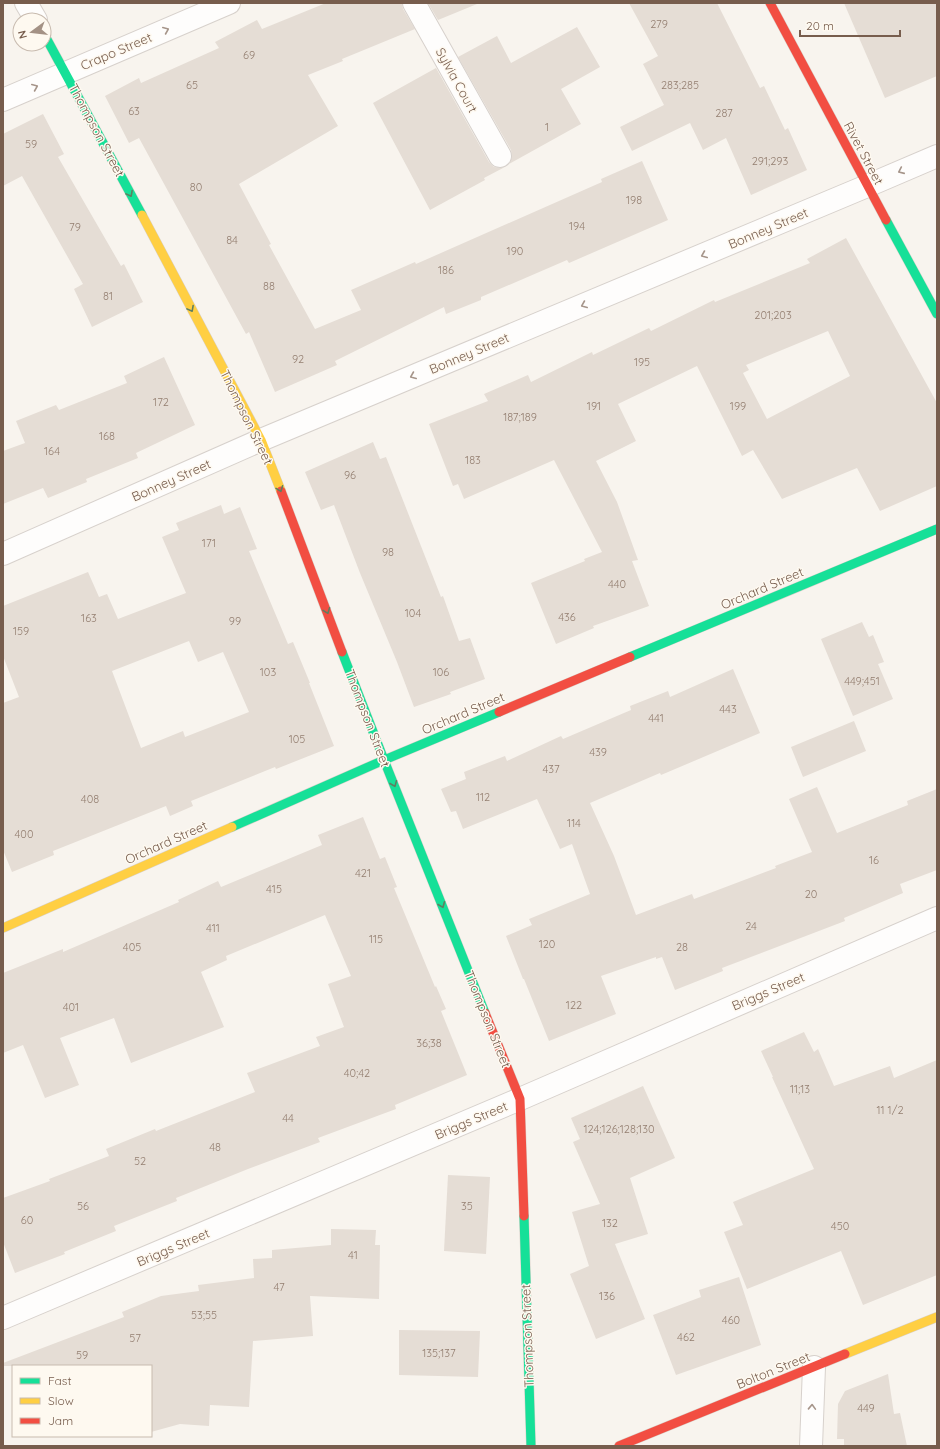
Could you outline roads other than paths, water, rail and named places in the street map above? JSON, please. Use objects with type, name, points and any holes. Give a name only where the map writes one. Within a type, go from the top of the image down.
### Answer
[{"type":"street","points":[[26,3],[31,12]]},
{"type":"street","name":"Crapo Street","points":[[3,100],[229,3]]},
{"type":"street","name":"Sylvia Court","points":[[414,3],[500,156]]},
{"type":"street","name":"Rivet Street","points":[[770,3],[937,314]]},
{"type":"street","name":"Thompson Street","points":[[52,48],[261,440],[384,760],[520,1099],[531,1446]]},
{"type":"street","name":"Bonney Street","points":[[3,554],[261,440],[937,156]]},
{"type":"street","name":"Orchard Street","points":[[3,928],[384,760],[937,529]]},
{"type":"street","name":"Briggs Street","points":[[3,1318],[520,1099],[937,918]]},
{"type":"street","name":"Bolton Street","points":[[619,1446],[937,1317]]},
{"type":"street","points":[[811,1446],[814,1367]]}]
